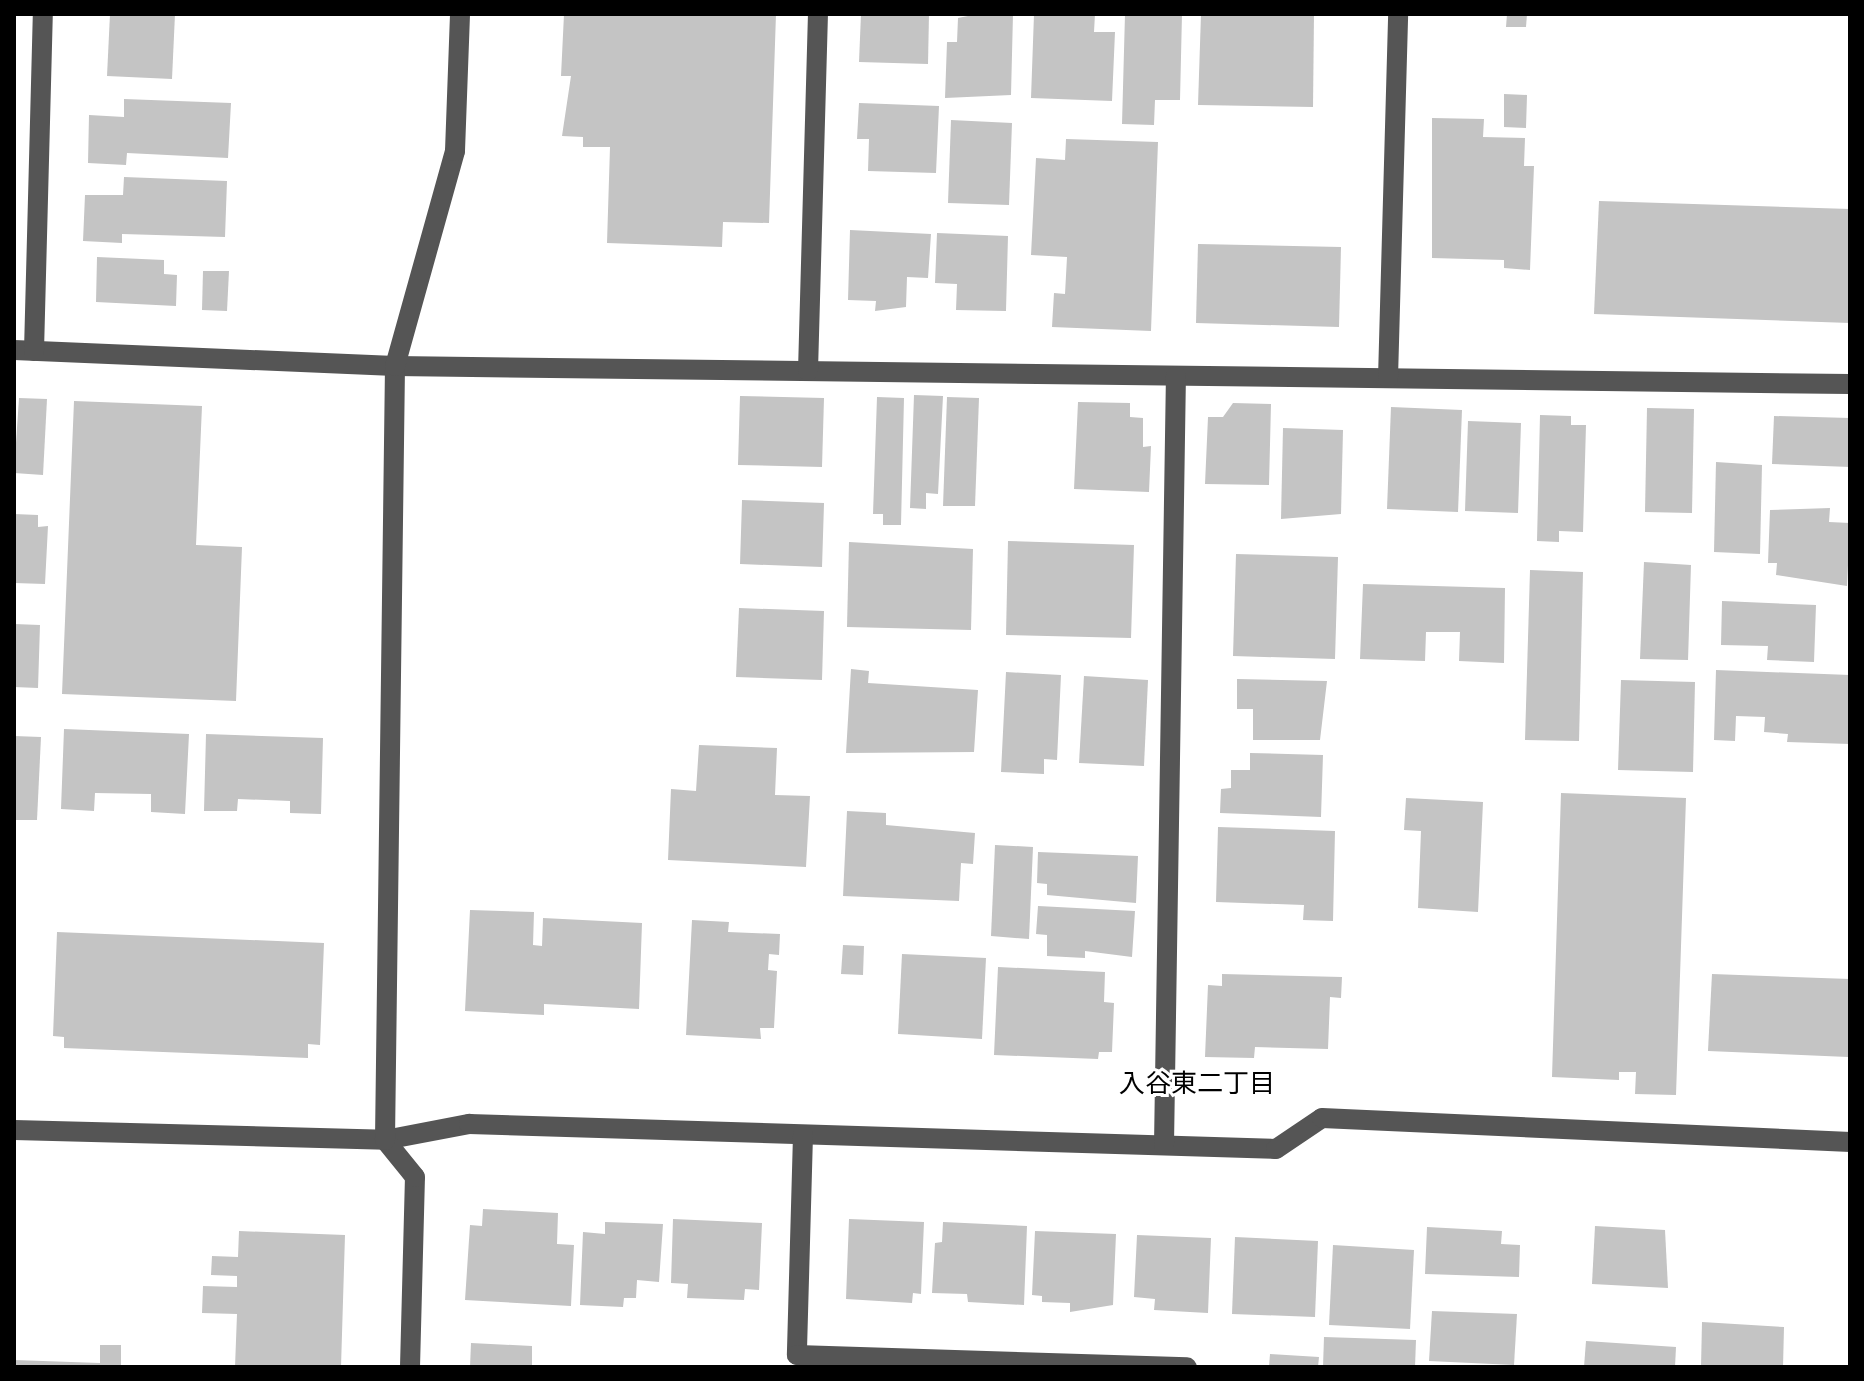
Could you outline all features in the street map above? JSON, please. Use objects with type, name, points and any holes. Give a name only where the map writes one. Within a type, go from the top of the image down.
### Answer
[{"type":"street","points":[[43,14],[24,351],[395,366],[1850,384]]},
{"type":"street","points":[[410,1367],[415,1177],[385,1140],[395,366],[455,151],[460,14]]},
{"type":"street","points":[[808,371],[818,14]]},
{"type":"street","points":[[1388,378],[1398,14]]},
{"type":"street","points":[[1164,1145],[1176,376]]},
{"type":"street","points":[[14,1130],[385,1140],[469,1124],[1276,1149],[1322,1118],[1850,1142]]},
{"type":"street","points":[[803,1135],[797,1355],[1187,1367]]},
{"type":"building","points":[[110,14],[175,14],[172,79],[107,76]]},
{"type":"building","points":[[564,14],[776,14],[769,223],[723,222],[722,247],[607,243],[610,147],[583,147],[583,137],[562,136],[571,76],[561,76]]},
{"type":"building","points":[[861,14],[929,14],[928,64],[859,62]]},
{"type":"building","points":[[978,14],[1013,14],[1011,95],[945,98],[947,42],[957,42],[958,18]]},
{"type":"building","points":[[1034,14],[1095,14],[1094,32],[1115,32],[1112,101],[1031,98]]},
{"type":"building","points":[[1125,14],[1182,14],[1180,100],[1155,100],[1154,125],[1122,124]]},
{"type":"building","points":[[1201,14],[1314,14],[1313,107],[1198,105]]},
{"type":"building","points":[[1507,14],[1527,14],[1526,27],[1506,27]]},
{"type":"building","points":[[1504,94],[1527,95],[1526,128],[1504,127]]},
{"type":"building","points":[[124,99],[231,103],[228,158],[127,153],[126,165],[88,163],[89,115],[124,117]]},
{"type":"building","points":[[859,103],[939,106],[936,173],[868,171],[869,139],[857,139]]},
{"type":"building","points":[[1432,118],[1484,119],[1483,137],[1525,138],[1524,166],[1534,166],[1530,270],[1504,268],[1504,260],[1432,258]]},
{"type":"building","points":[[951,120],[1012,123],[1009,205],[948,203]]},
{"type":"building","points":[[1066,139],[1158,142],[1151,331],[1052,327],[1054,293],[1065,294],[1067,257],[1031,255],[1036,158],[1065,160]]},
{"type":"building","points":[[124,177],[227,181],[225,237],[122,234],[122,243],[83,241],[85,195],[123,195]]},
{"type":"building","points":[[1599,201],[1850,209],[1850,323],[1594,314]]},
{"type":"building","points":[[850,230],[931,234],[928,278],[907,277],[906,307],[875,311],[876,301],[848,300]]},
{"type":"building","points":[[937,233],[1008,236],[1006,311],[956,310],[957,284],[935,283]]},
{"type":"building","points":[[1198,244],[1341,247],[1339,327],[1196,323]]},
{"type":"building","points":[[97,257],[164,260],[164,274],[177,275],[176,306],[96,302]]},
{"type":"building","points":[[203,271],[229,271],[227,311],[202,310]]},
{"type":"building","points":[[914,395],[943,396],[938,494],[926,493],[926,509],[910,508]]},
{"type":"building","points":[[740,396],[824,398],[822,467],[738,465]]},
{"type":"building","points":[[877,397],[904,398],[901,525],[883,525],[883,514],[873,514]]},
{"type":"building","points":[[947,397],[979,398],[975,506],[943,506]]},
{"type":"building","points":[[19,398],[47,399],[43,475],[14,473]]},
{"type":"building","points":[[74,401],[202,406],[196,545],[242,547],[236,701],[62,694]]},
{"type":"building","points":[[1078,402],[1130,403],[1130,417],[1143,418],[1143,447],[1151,446],[1149,492],[1074,489]]},
{"type":"building","points":[[1233,403],[1271,404],[1269,485],[1205,484],[1208,417],[1223,417]]},
{"type":"building","points":[[1391,407],[1462,410],[1458,512],[1387,509]]},
{"type":"building","points":[[1647,408],[1694,409],[1692,513],[1645,512]]},
{"type":"building","points":[[1540,415],[1571,416],[1571,425],[1586,425],[1583,532],[1559,531],[1559,542],[1537,541]]},
{"type":"building","points":[[1774,416],[1850,418],[1850,467],[1772,464]]},
{"type":"building","points":[[1468,421],[1521,423],[1518,513],[1465,511]]},
{"type":"building","points":[[1283,428],[1343,430],[1341,514],[1281,519]]},
{"type":"building","points":[[1716,462],[1762,465],[1760,554],[1714,552]]},
{"type":"building","points":[[742,500],[824,503],[822,567],[740,564]]},
{"type":"building","points":[[1830,508],[1829,522],[1850,523],[1847,586],[1776,575],[1777,563],[1768,563],[1770,510]]},
{"type":"building","points":[[14,514],[38,515],[38,527],[48,526],[45,584],[14,583]]},
{"type":"building","points":[[1008,541],[1134,545],[1131,638],[1006,635]]},
{"type":"building","points":[[849,542],[973,549],[971,630],[847,627]]},
{"type":"building","points":[[1236,554],[1338,557],[1335,659],[1233,656]]},
{"type":"building","points":[[1644,562],[1691,565],[1688,660],[1640,659]]},
{"type":"building","points":[[1530,570],[1583,572],[1579,741],[1525,740]]},
{"type":"building","points":[[1363,584],[1505,588],[1504,663],[1459,661],[1460,632],[1426,632],[1425,661],[1360,659]]},
{"type":"building","points":[[1722,601],[1816,605],[1814,662],[1767,660],[1768,646],[1721,645]]},
{"type":"building","points":[[739,608],[824,611],[822,680],[736,677]]},
{"type":"building","points":[[14,624],[40,625],[38,688],[14,687]]},
{"type":"building","points":[[851,669],[869,671],[868,683],[978,690],[974,752],[846,753]]},
{"type":"building","points":[[1716,670],[1850,675],[1850,744],[1787,742],[1788,734],[1764,732],[1765,717],[1736,716],[1735,741],[1714,740]]},
{"type":"building","points":[[1006,672],[1061,675],[1057,760],[1044,759],[1044,774],[1001,772]]},
{"type":"building","points":[[1084,676],[1148,680],[1144,766],[1079,763]]},
{"type":"building","points":[[1237,679],[1327,681],[1320,740],[1253,740],[1253,709],[1237,709]]},
{"type":"building","points":[[1621,680],[1695,682],[1693,772],[1618,770]]},
{"type":"building","points":[[64,729],[189,734],[185,814],[151,812],[151,794],[95,793],[94,811],[61,809]]},
{"type":"building","points":[[206,734],[323,738],[321,814],[290,813],[290,801],[238,799],[237,811],[204,811]]},
{"type":"building","points":[[14,736],[41,737],[37,820],[14,820]]},
{"type":"building","points":[[699,745],[777,748],[775,795],[810,796],[806,867],[668,860],[671,789],[696,791]]},
{"type":"building","points":[[1250,753],[1323,755],[1321,817],[1220,813],[1221,789],[1231,788],[1231,770],[1250,770]]},
{"type":"building","points":[[1561,793],[1686,798],[1676,1095],[1635,1094],[1636,1072],[1619,1072],[1619,1080],[1552,1077]]},
{"type":"building","points":[[1406,798],[1483,802],[1478,912],[1418,908],[1421,831],[1404,830]]},
{"type":"building","points":[[847,811],[886,813],[886,825],[975,833],[973,864],[961,863],[959,901],[843,896]]},
{"type":"building","points":[[1218,827],[1335,831],[1333,921],[1303,920],[1304,905],[1216,902]]},
{"type":"building","points":[[995,845],[1033,847],[1029,939],[991,936]]},
{"type":"building","points":[[1038,852],[1138,856],[1136,903],[1047,895],[1047,884],[1037,883]]},
{"type":"building","points":[[1038,906],[1135,911],[1132,957],[1085,951],[1085,958],[1047,956],[1047,935],[1036,934]]},
{"type":"building","points":[[470,910],[534,912],[533,945],[542,946],[543,918],[642,923],[639,1009],[544,1004],[544,1015],[465,1011]]},
{"type":"building","points":[[692,920],[729,922],[728,932],[780,934],[779,955],[769,954],[768,970],[777,971],[774,1028],[760,1028],[761,1039],[686,1035]]},
{"type":"building","points":[[57,932],[324,943],[320,1045],[308,1044],[308,1058],[64,1048],[64,1037],[53,1036]]},
{"type":"building","points":[[843,945],[864,946],[863,975],[841,974]]},
{"type":"building","points":[[902,954],[986,958],[982,1039],[898,1034]]},
{"type":"building","points":[[998,967],[1105,972],[1104,1002],[1114,1003],[1112,1052],[1099,1052],[1098,1059],[994,1055]]},
{"type":"building","points":[[1222,974],[1342,977],[1341,998],[1330,997],[1328,1049],[1255,1047],[1254,1058],[1205,1057],[1208,985],[1222,986]]},
{"type":"building","points":[[1712,974],[1850,979],[1848,1057],[1708,1051]]},
{"type":"building","points":[[483,1209],[558,1213],[557,1244],[574,1245],[571,1306],[465,1300],[470,1225],[482,1226]]},
{"type":"building","points":[[673,1219],[762,1223],[759,1290],[745,1289],[744,1300],[687,1298],[688,1284],[671,1283]]},
{"type":"building","points":[[849,1219],[924,1222],[921,1294],[913,1293],[912,1303],[846,1299]]},
{"type":"building","points":[[605,1222],[663,1224],[659,1282],[637,1280],[636,1298],[624,1298],[623,1307],[580,1305],[583,1232],[605,1234]]},
{"type":"building","points":[[943,1222],[1027,1226],[1024,1305],[968,1302],[967,1294],[932,1293],[935,1243],[942,1242]]},
{"type":"building","points":[[1595,1226],[1665,1230],[1668,1288],[1592,1284]]},
{"type":"building","points":[[1427,1227],[1502,1231],[1501,1244],[1520,1245],[1519,1277],[1425,1274]]},
{"type":"building","points":[[239,1231],[345,1235],[341,1367],[235,1367],[237,1314],[202,1313],[203,1286],[237,1287],[237,1276],[211,1275],[212,1256],[238,1257]]},
{"type":"building","points":[[1035,1231],[1116,1234],[1113,1305],[1070,1312],[1070,1303],[1042,1302],[1042,1296],[1032,1295]]},
{"type":"building","points":[[1137,1235],[1211,1238],[1208,1313],[1154,1310],[1155,1299],[1134,1297]]},
{"type":"building","points":[[1235,1237],[1318,1241],[1315,1317],[1232,1314]]},
{"type":"building","points":[[1333,1245],[1414,1250],[1410,1329],[1329,1325]]},
{"type":"building","points":[[1432,1311],[1517,1314],[1514,1365],[1429,1361]]},
{"type":"building","points":[[1702,1322],[1784,1327],[1783,1367],[1701,1367]]},
{"type":"building","points":[[1324,1337],[1416,1340],[1415,1367],[1323,1367]]},
{"type":"building","points":[[1586,1341],[1676,1347],[1675,1367],[1584,1367]]},
{"type":"building","points":[[471,1343],[532,1346],[532,1367],[470,1367]]},
{"type":"building","points":[[100,1345],[121,1345],[121,1367],[14,1367],[14,1360],[100,1363]]},
{"type":"building","points":[[1270,1354],[1319,1357],[1318,1367],[1269,1367]]},
{"type":"district","name":"入谷東二丁目","points":[[1197,1085]]}]
